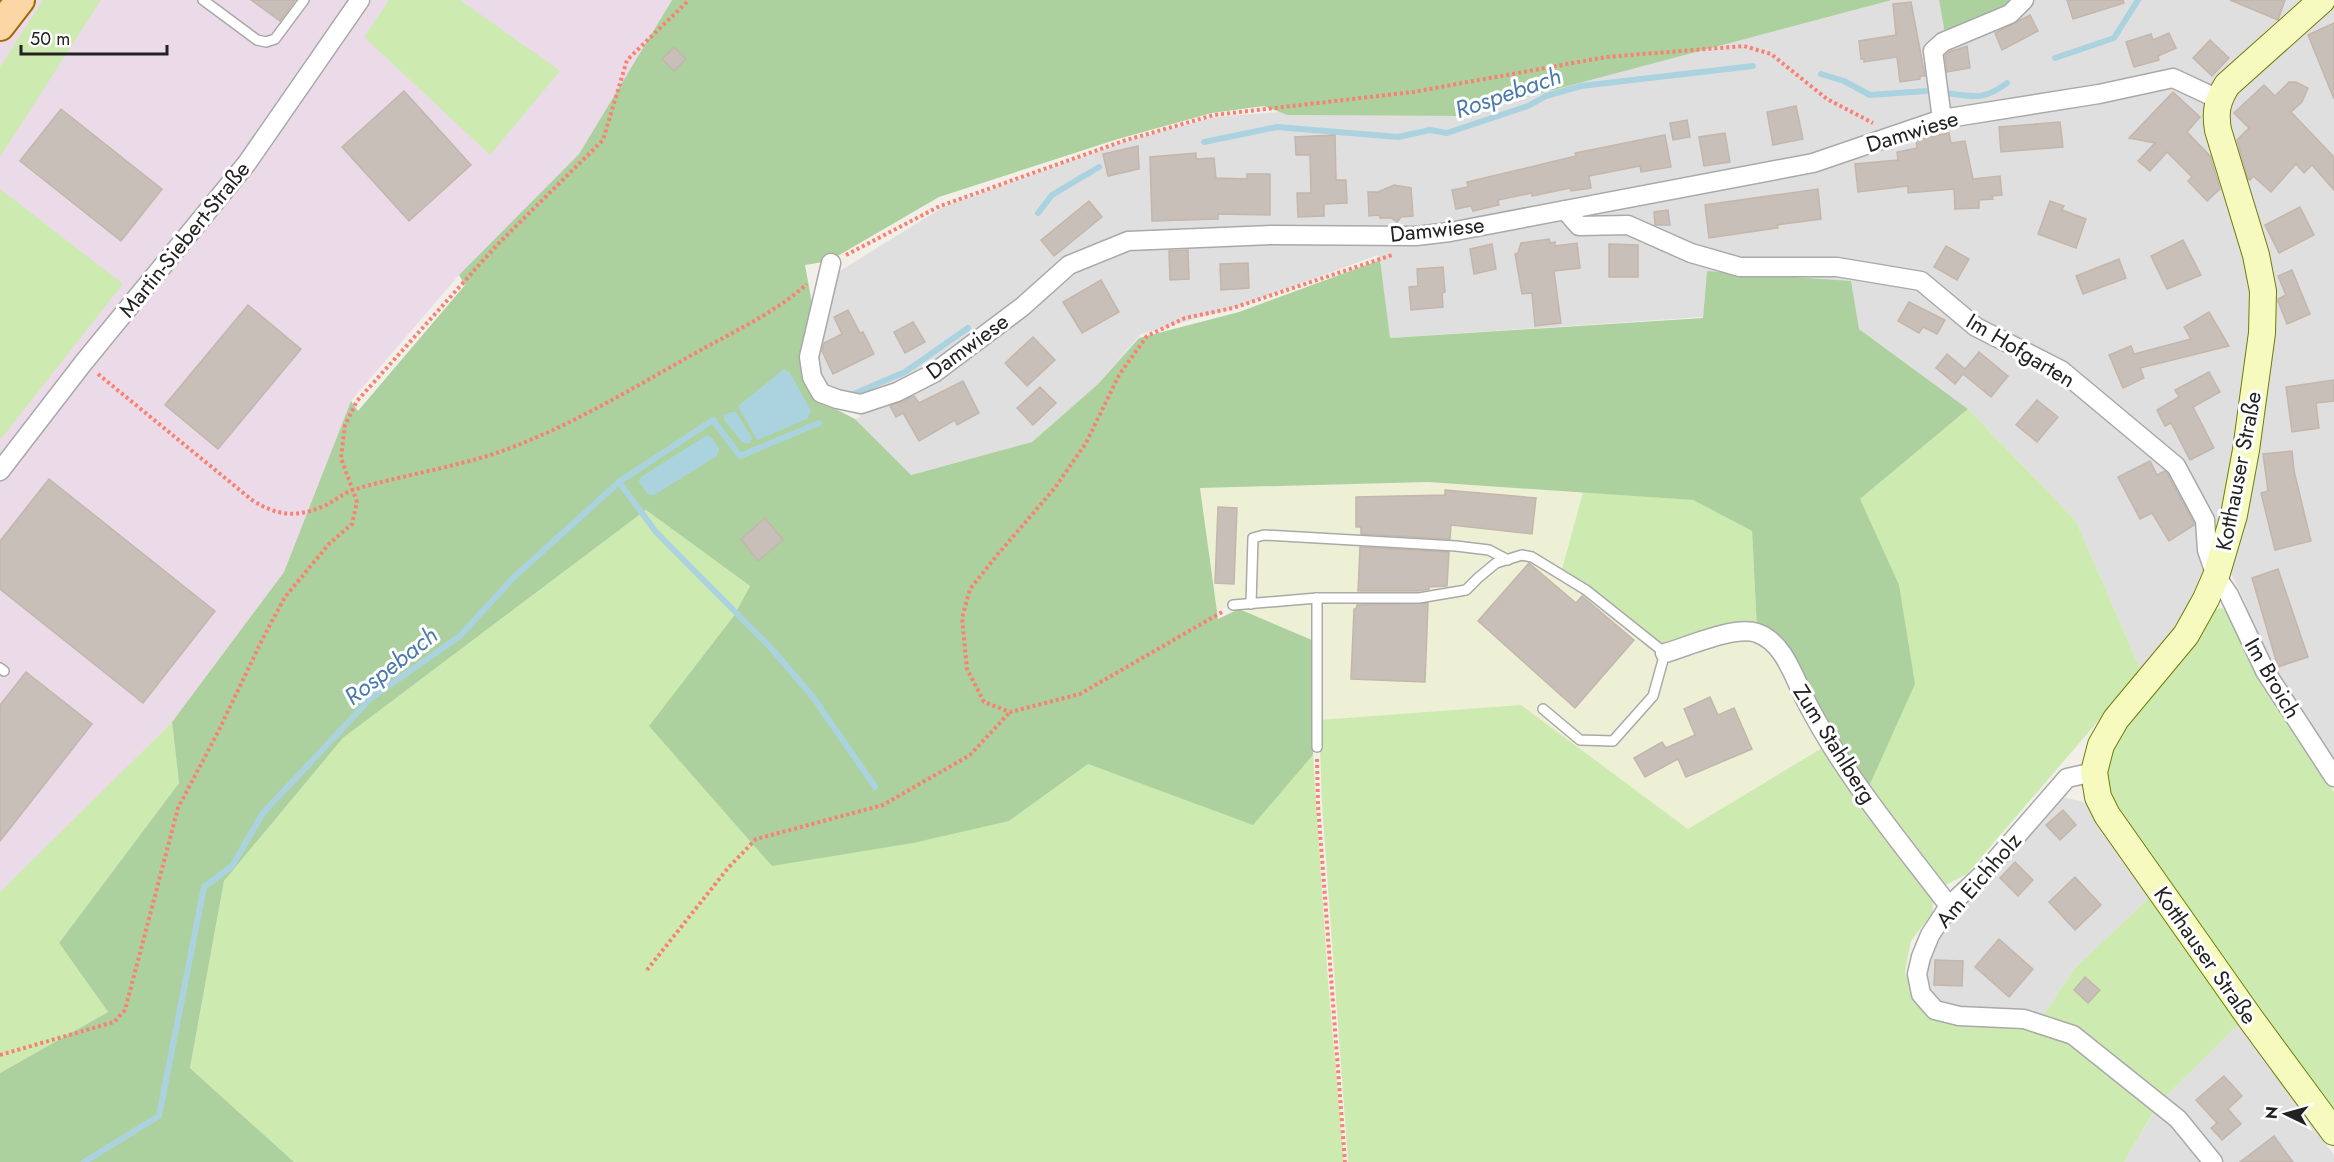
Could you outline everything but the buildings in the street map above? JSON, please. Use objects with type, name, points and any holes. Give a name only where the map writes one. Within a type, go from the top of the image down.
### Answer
[{"type":"main road","points":[[0,26],[20,0]]},
{"type":"street","name":"Martin-Siebert-Straße","points":[[0,471],[84,362],[247,163],[360,0]]},
{"type":"street","points":[[1942,119],[1933,51],[1943,42],[2010,14],[2024,0]]},
{"type":"street","points":[[2218,99],[2227,85],[2322,0]]},
{"type":"street","name":"Damwiese","points":[[831,263],[809,357],[812,377],[821,393],[861,404],[897,392],[934,373],[1022,307],[1069,265],[1128,241],[1271,235],[1416,236],[1450,232],[1813,163],[1942,119],[2099,94],[2173,78],[2218,99]]},
{"type":"street","name":"Kotthauser Straße","points":[[2218,99],[2216,114],[2218,130],[2256,255],[2263,291],[2262,333],[2246,450],[2234,515],[2216,576],[2186,635],[2116,719],[2101,745],[2094,772],[2098,797],[2107,814],[2250,1018],[2334,1132]]},
{"type":"street","name":"Im Hofgarten","points":[[1565,210],[1579,226],[1628,225],[1691,253],[1740,267],[1837,267],[1921,281],[1976,327],[2061,370],[2176,466],[2205,520],[2207,550],[2216,576]]},
{"type":"street","name":"Im Broich","points":[[2216,576],[2229,595],[2265,671],[2334,777]]},
{"type":"street","name":"Zum Stahlberg","points":[[1665,653],[1735,632],[1757,633],[1779,648],[1822,731],[1882,818],[1949,906]]},
{"type":"street","name":"Am Eichholz","points":[[2094,772],[2067,778],[1986,871],[1949,906],[1930,935],[1917,974],[1921,994],[1935,1010],[1959,1016],[2024,1019],[2073,1035],[2178,1119],[2213,1162]]},
{"type":"lane","points":[[203,0],[257,40],[266,42],[275,39],[304,0]]},
{"type":"lane","points":[[1251,604],[1253,538],[1264,535],[1456,546],[1488,550],[1508,560]]},
{"type":"lane","points":[[1233,605],[1317,598],[1419,598],[1466,590],[1496,563],[1522,555],[1532,557],[1586,590],[1665,653],[1653,696],[1613,741],[1580,740],[1543,709]]},
{"type":"lane","points":[[1317,598],[1317,747]]},
{"type":"path","points":[[0,1055],[114,1022],[125,1010],[178,808],[285,597],[329,544],[352,524],[357,502],[341,458],[345,425],[357,401],[496,245],[603,140],[627,60],[689,0]]},
{"type":"path","points":[[84,362],[252,500],[270,512],[298,514],[324,506],[353,489],[451,466],[516,446],[562,426],[731,333],[796,294],[831,263],[940,206],[1123,141],[1214,115],[1413,92],[1606,57],[1744,46],[1771,54],[1827,99],[1894,134]]},
{"type":"path","points":[[1010,712],[984,702],[967,669],[962,618],[970,589],[1054,489],[1086,443],[1119,375],[1147,336],[1185,318],[1233,308],[1396,254]]},
{"type":"path","points":[[648,970],[728,868],[756,839],[883,806],[970,755],[1010,712],[1080,694],[1233,605]]},
{"type":"path","points":[[1317,747],[1318,816],[1345,1162]]},
{"type":"shaded area","points":[[0,0],[672,0],[579,154],[459,275],[351,401],[284,572],[172,722],[0,892]]},
{"type":"shaded area","points":[[1892,0],[1939,0],[1945,34],[2033,0],[2334,0],[2334,772],[2269,669],[2244,600],[2215,542],[2196,590],[2179,621],[2141,671],[2076,521],[1968,409],[1859,329],[1707,271],[1703,317],[1389,338],[1378,255],[1234,308],[1141,334],[1098,384],[1032,442],[910,475],[855,419],[861,417],[816,373],[835,274],[943,207],[1124,142],[1215,117],[1280,112],[1287,115],[1455,116]]},
{"type":"shaded area","points":[[2062,797],[2084,802],[2151,896],[2074,969],[2043,1016],[1964,1010],[1943,1005],[1929,993],[1926,976],[1927,955],[1942,932]]},
{"type":"shaded area","points":[[2238,1025],[2334,1155],[2334,1162],[2124,1162],[2160,1102]]},
{"type":"green space","points":[[43,0],[101,0],[0,157],[0,67]]},
{"type":"green space","points":[[389,0],[460,0],[560,71],[490,155],[364,37]]},
{"type":"green space","points":[[672,0],[1892,0],[1455,116],[1287,115],[1264,106],[1212,113],[1118,139],[939,197],[829,261],[805,265],[812,303],[801,372],[816,399],[855,419],[911,475],[1032,442],[1098,384],[1139,338],[1239,312],[1380,260],[1390,338],[1703,318],[1707,271],[1851,281],[1859,329],[1968,409],[1860,499],[1899,585],[1915,684],[1866,793],[1757,630],[1752,531],[1693,500],[1428,482],[1200,488],[1218,619],[1239,609],[1312,640],[1313,755],[1253,825],[1088,764],[1009,821],[913,843],[772,866],[649,726],[733,617],[750,586],[646,510],[343,738],[224,881],[190,1068],[294,1162],[0,1162],[0,1073],[108,1012],[59,943],[179,783],[172,722],[284,572],[351,401],[358,411],[465,285],[459,275],[579,154]]},
{"type":"green space","points":[[1939,0],[2013,0],[2006,8],[1945,34]]},
{"type":"green space","points":[[0,189],[123,284],[0,440]]},
{"type":"green space","points":[[1968,409],[2076,521],[2141,671],[1967,874],[1946,885],[1866,793],[1860,499]]},
{"type":"green space","points":[[1428,482],[1583,492],[1561,573],[1777,650],[1827,745],[1688,829],[1521,705],[1319,720],[1319,642],[1239,609],[1232,603],[1217,613],[1200,488]]},
{"type":"green space","points":[[1583,492],[1693,500],[1752,531],[1757,630],[1664,651],[1561,573]]},
{"type":"green space","points":[[646,510],[750,586],[733,617],[1009,821],[1088,764],[1253,824],[1313,755],[1328,981],[1344,1162],[294,1162],[190,1068],[224,881],[343,738]]},
{"type":"green space","points":[[2222,608],[2239,621],[2258,675],[2334,792],[2334,1116],[2111,805],[2107,777],[2108,756],[2129,718],[2208,611]]},
{"type":"green space","points":[[1521,705],[1688,829],[1827,745],[1932,892],[1933,912],[1911,941],[1905,972],[1915,1001],[1930,1015],[2023,1026],[2068,1039],[2156,1108],[2124,1162],[1348,1162],[1322,805],[1319,720]]},
{"type":"green space","points":[[172,722],[179,783],[59,943],[108,1012],[0,1073],[0,892]]},
{"type":"green space","points":[[2151,896],[2238,1025],[2160,1102],[2081,1030],[2043,1016],[2074,969]]},
{"type":"water","points":[[784,369],[790,373],[811,411],[807,419],[757,440],[738,406]]},
{"type":"water","points":[[736,412],[752,438],[750,443],[742,442],[724,420],[724,415]]},
{"type":"water","points":[[707,435],[712,438],[719,449],[717,456],[654,495],[648,494],[639,482],[641,477]]},
{"type":"waterway","name":"Rospebach","points":[[2055,58],[2114,38],[2138,0]]},
{"type":"waterway","name":"Rospebach","points":[[1204,142],[1277,127],[1398,137],[1430,130],[1447,133],[1528,106],[1546,96],[1581,86],[1753,66]]},
{"type":"waterway","name":"Rospebach","points":[[1821,74],[1844,81],[1870,95],[1926,91]]},
{"type":"waterway","name":"Rospebach","points":[[1947,93],[1979,96],[1992,92],[2007,83]]},
{"type":"waterway","name":"Rospebach","points":[[1038,213],[1052,195],[1099,167]]},
{"type":"waterway","name":"Rospebach","points":[[851,395],[905,372],[968,328]]},
{"type":"waterway","name":"Rospebach","points":[[84,1162],[159,1116],[204,887],[232,866],[263,813],[371,698],[460,636],[513,578],[619,482],[713,420],[740,456],[819,423]]},
{"type":"waterway","points":[[619,482],[656,532],[771,648],[813,697],[875,787]]}]
